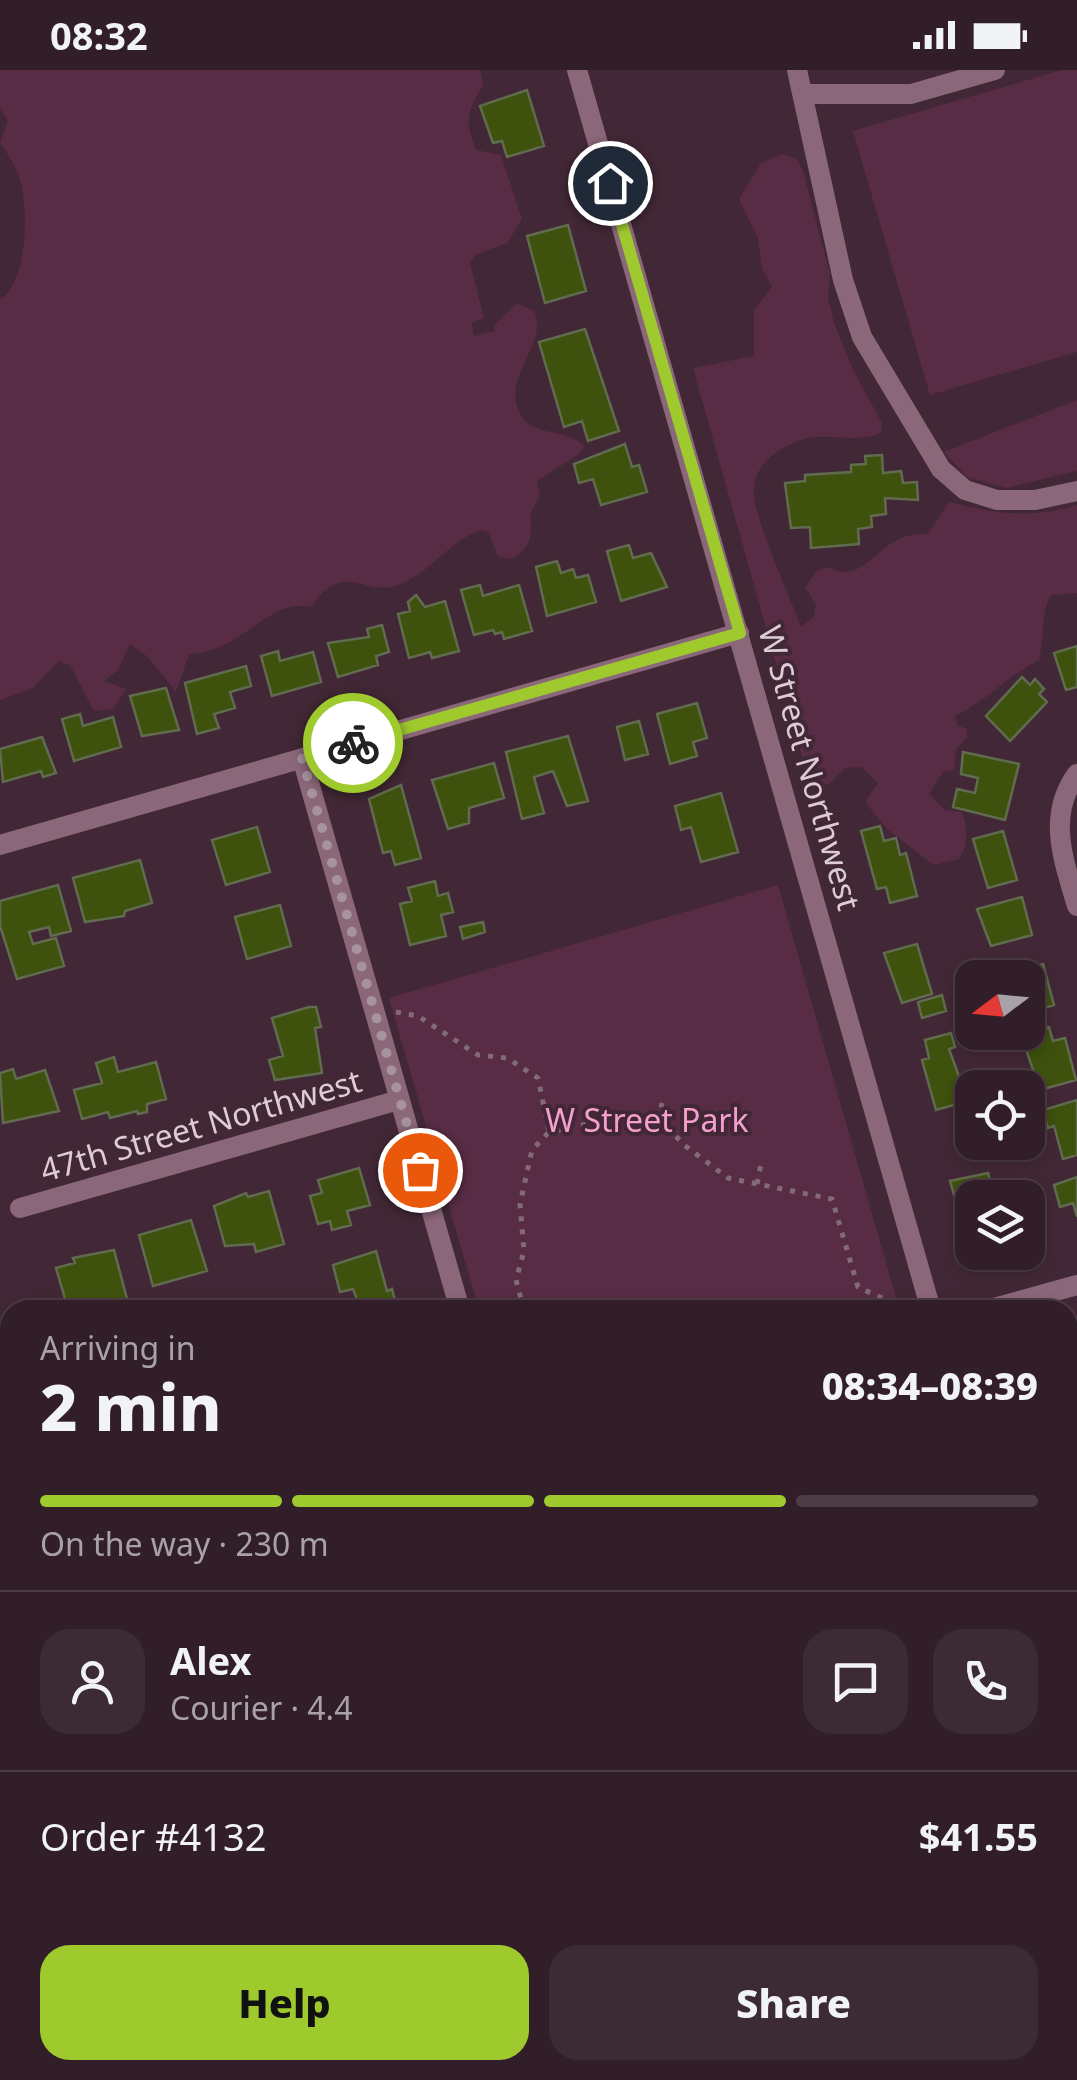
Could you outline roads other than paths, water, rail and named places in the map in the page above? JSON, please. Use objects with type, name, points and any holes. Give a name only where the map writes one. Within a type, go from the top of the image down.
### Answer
[{"type":"street","name":"W Street Northwest","points":[[578,70],[928,1300]]},
{"type":"street","points":[[798,70],[843,280],[862,337],[941,469],[965,490],[997,500],[1034,500],[1077,491]]},
{"type":"street","points":[[802,94],[911,94],[995,70]]},
{"type":"street","points":[[0,845],[740,633]]},
{"type":"street","points":[[302,758],[457,1300]]},
{"type":"street","points":[[1077,774],[1061,806],[1059,827],[1077,906]]},
{"type":"street","name":"47th Street Northwest","points":[[20,1208],[400,1100]]},
{"type":"street","points":[[1022,1300],[1077,1284]]},
{"type":"park label","name":"W Street Park","points":[[647,1121]]}]
